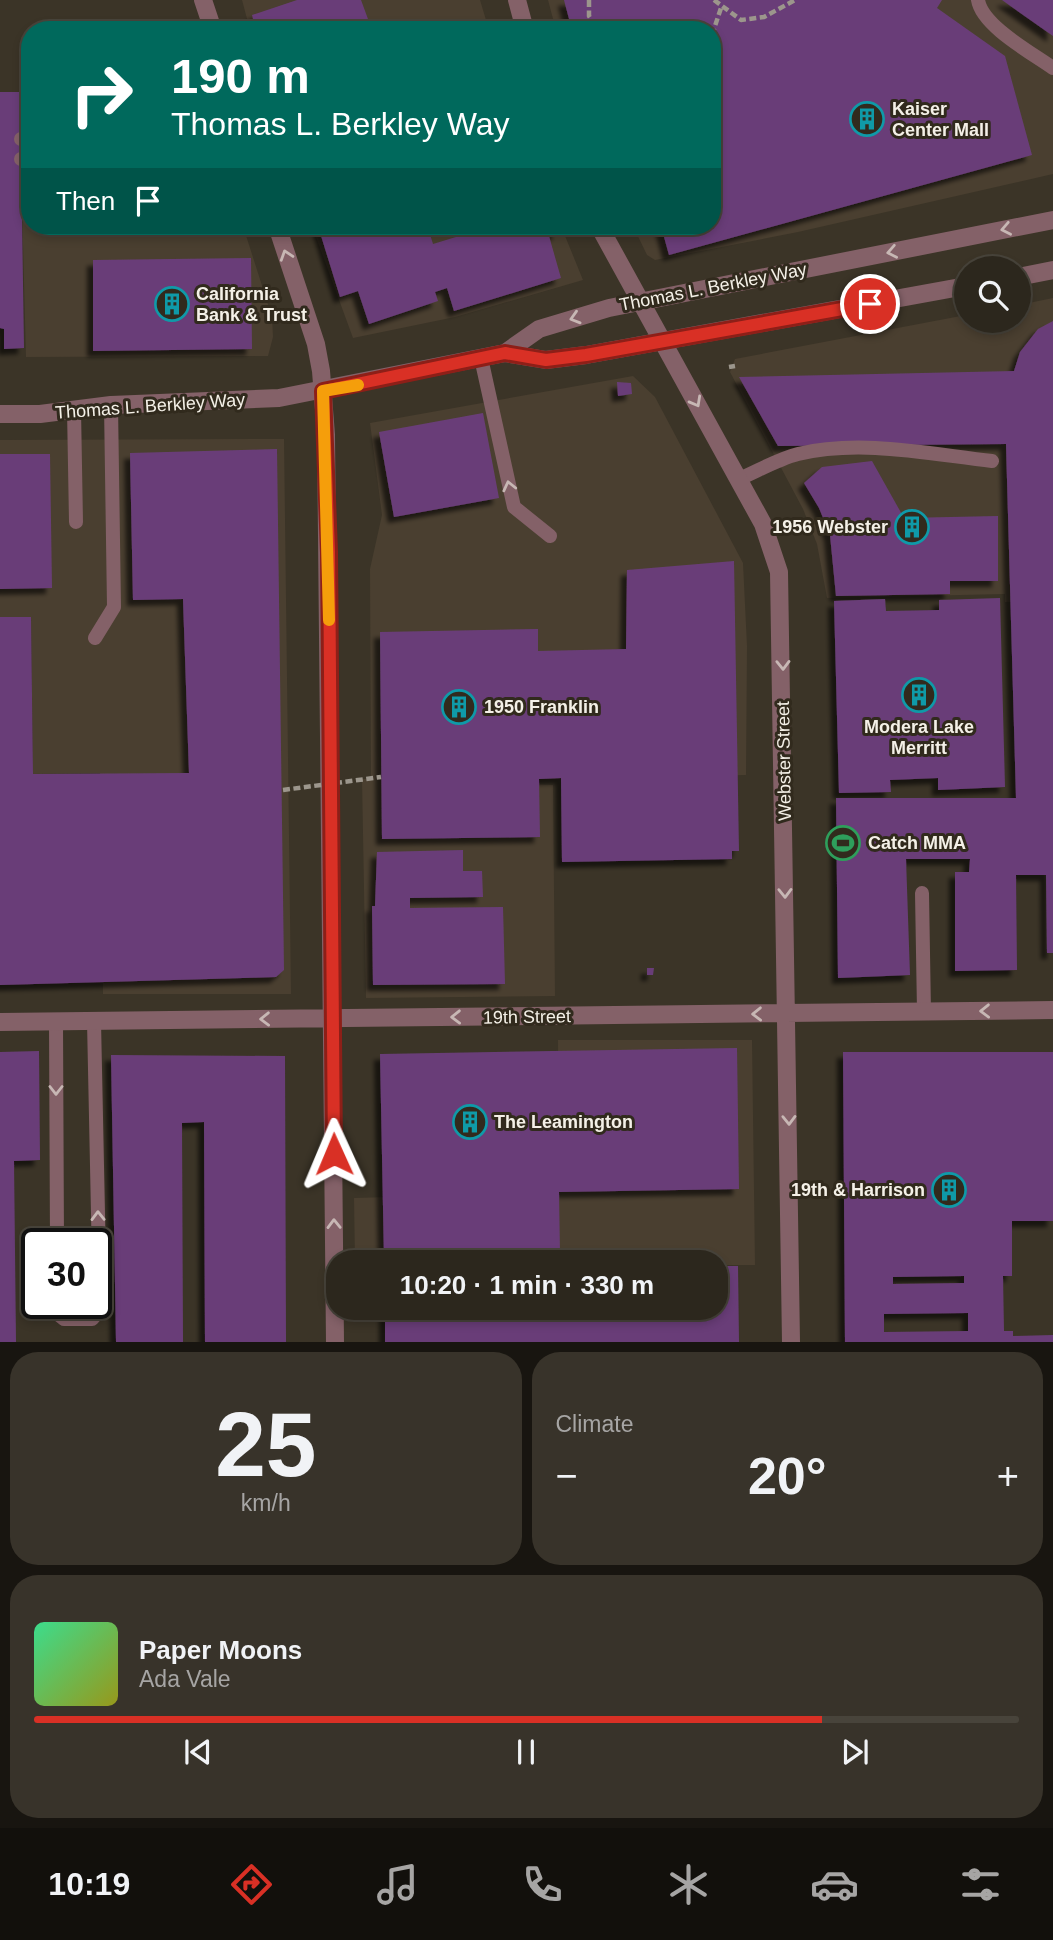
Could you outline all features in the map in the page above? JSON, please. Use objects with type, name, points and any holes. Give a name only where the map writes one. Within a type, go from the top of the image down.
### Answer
[{"type":"street","points":[[203,0],[210,21]]},
{"type":"street","points":[[517,0],[523,21]]},
{"type":"street","name":"Thomas L. Berkley Way","points":[[505,353],[539,329],[641,302],[1053,220]]},
{"type":"street","points":[[280,235],[316,344],[323,391],[329,552],[335,1342]]},
{"type":"street","name":"Webster Street","points":[[604,235],[739,479],[773,546],[782,597],[791,1342]]},
{"type":"street","points":[[1031,274],[1053,270]]},
{"type":"street","name":"Thomas L. Berkley Way","points":[[0,414],[111,405],[279,398],[505,353],[546,360],[663,342],[954,288]]},
{"type":"street","name":"19th Street","points":[[0,1023],[1053,1010]]},
{"type":"lane","points":[[978,0],[979,8],[992,24],[1053,68]]},
{"type":"lane","points":[[481,358],[514,507],[550,536]]},
{"type":"lane","points":[[96,638],[114,607],[111,405]]},
{"type":"lane","points":[[74,409],[76,522]]},
{"type":"lane","points":[[739,479],[795,455],[827,451],[872,448],[992,461]]},
{"type":"lane","points":[[922,893],[925,1012]]},
{"type":"lane","points":[[94,1021],[98,1228]]},
{"type":"lane","points":[[56,1022],[57,1228]]},
{"type":"path","points":[[589,0],[589,16],[592,21]]},
{"type":"path","points":[[714,0],[721,8],[741,20],[764,17],[795,0]]},
{"type":"path","points":[[717,21],[721,8]]},
{"type":"path","points":[[283,790],[381,777]]},
{"type":"shaded area","points":[[242,0],[480,0],[486,21],[248,21]]},
{"type":"shaded area","name":"Kaiser Center Mall","points":[[548,0],[1053,0],[1053,174],[798,232],[655,260],[647,255],[637,235],[721,235],[721,21],[554,21]]},
{"type":"shaded area","points":[[23,235],[246,235],[272,317],[273,337],[268,356],[26,357]]},
{"type":"shaded area","points":[[315,235],[565,235],[583,280],[455,317],[353,338]]},
{"type":"shaded area","points":[[1053,298],[1053,601],[1005,602],[1005,594],[827,598],[817,544],[803,509],[730,372],[735,359],[954,317],[954,333],[1031,333],[1031,303]]},
{"type":"shaded area","points":[[633,376],[655,397],[743,563],[747,646],[746,775],[450,781],[553,785],[555,996],[366,998],[362,779],[371,779],[370,569],[382,515],[370,423]]},
{"type":"shaded area","points":[[284,439],[291,994],[103,994],[100,773],[33,774],[31,617],[0,617],[0,440]]},
{"type":"shaded area","points":[[558,1040],[752,1040],[755,1265],[728,1265],[728,1250],[355,1250],[354,1198],[559,1192]]},
{"type":"building","points":[[297,0],[361,0],[369,21],[254,21],[252,15]]},
{"type":"building","name":"Kaiser Center Mall","points":[[564,0],[942,0],[937,8],[1005,56],[1032,155],[669,255],[663,235],[721,235],[721,21],[570,21]]},
{"type":"building","points":[[1002,0],[1053,0],[1053,36]]},
{"type":"building","points":[[0,92],[20,92],[24,348],[4,349],[4,329],[0,328]]},
{"type":"building","points":[[321,235],[430,235],[433,244],[462,235],[552,235],[549,236],[561,278],[454,311],[447,288],[435,292],[438,301],[369,324],[358,291],[340,297]]},
{"type":"building","name":"California Bank & Trust","points":[[251,258],[252,349],[93,351],[93,260]]},
{"type":"building","points":[[1053,321],[1053,953],[1047,953],[1046,875],[1016,875],[1017,970],[955,971],[955,872],[969,872],[970,859],[906,859],[910,975],[838,978],[836,798],[1016,798],[1006,444],[778,446],[739,377],[1014,371],[1020,352],[1038,329]]},
{"type":"building","points":[[617,382],[631,383],[632,394],[618,396]]},
{"type":"building","points":[[483,413],[499,498],[394,517],[379,432]]},
{"type":"building","points":[[277,449],[284,970],[276,977],[0,985],[0,617],[31,617],[33,774],[189,773],[183,599],[133,600],[130,453]]},
{"type":"building","points":[[0,454],[50,454],[52,588],[0,589]]},
{"type":"building","name":"1956 Webster","points":[[872,461],[904,518],[998,516],[998,581],[950,581],[950,594],[836,596],[830,535],[819,508],[804,483],[822,467]]},
{"type":"building","points":[[734,561],[739,851],[732,851],[732,859],[562,862],[561,778],[539,779],[540,837],[382,839],[380,632],[538,629],[538,651],[626,649],[627,570]]},
{"type":"building","name":"Modera Lake Merritt","points":[[1000,598],[1005,787],[938,790],[938,778],[890,780],[891,792],[839,793],[834,601],[885,599],[886,611],[939,610],[939,600]]},
{"type":"building","points":[[463,850],[463,871],[482,871],[483,897],[410,898],[410,908],[503,907],[505,984],[373,985],[372,906],[375,906],[377,852]]},
{"type":"building","points":[[647,968],[654,968],[653,975],[647,975]]},
{"type":"building","points":[[737,1048],[739,1189],[559,1192],[560,1250],[384,1250],[380,1054]]},
{"type":"building","points":[[39,1051],[40,1160],[14,1161],[16,1342],[0,1342],[0,1052]]},
{"type":"building","name":"19th & Harrison","points":[[843,1052],[1053,1052],[1053,1221],[1012,1221],[1012,1276],[1003,1276],[1004,1331],[1013,1331],[1013,1336],[1053,1335],[1053,1342],[845,1342]],"holes":[[[964,1276],[964,1283],[893,1284],[893,1277]],[[968,1313],[968,1331],[884,1332],[884,1314]]]},
{"type":"building","points":[[111,1055],[285,1056],[286,1342],[205,1342],[204,1122],[182,1123],[183,1342],[116,1342]]},
{"type":"building","points":[[728,1266],[738,1266],[739,1342],[385,1342],[385,1320],[728,1320]]},
{"type":"slow traffic","points":[[329,620],[323,391],[358,385]]},
{"type":"place","name":"Kaiser Center Mall","points":[[867,119]]},
{"type":"place","name":"California Bank & Trust","points":[[172,304]]},
{"type":"place","name":"1956 Webster","points":[[912,527]]},
{"type":"place","name":"Modera Lake Merritt","points":[[919,695]]},
{"type":"place","name":"1950 Franklin","points":[[459,707]]},
{"type":"place","name":"Catch MMA","points":[[843,843]]},
{"type":"place","name":"The Leamington","points":[[470,1122]]},
{"type":"place","name":"19th & Harrison","points":[[949,1190]]},
{"type":"route","points":[[334,1154],[329,552],[323,391],[505,353],[546,360],[586,355],[870,304]]}]
